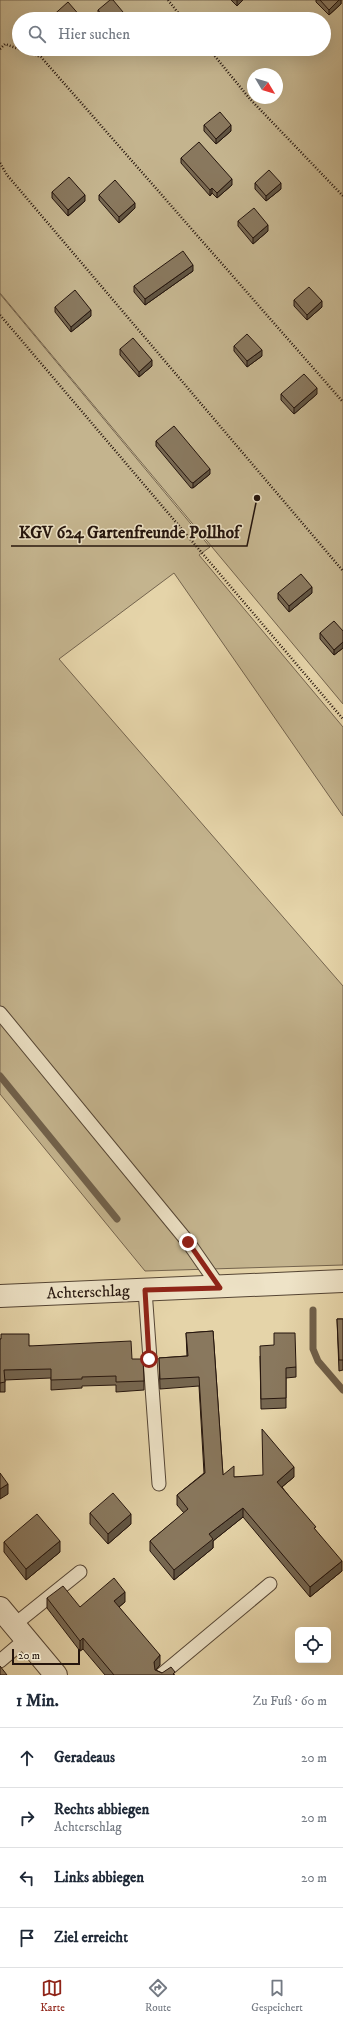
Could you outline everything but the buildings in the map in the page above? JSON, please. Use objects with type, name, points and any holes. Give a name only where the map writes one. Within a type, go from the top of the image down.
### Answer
[{"type":"street","name":"Achterschlag","points":[[0,1296],[343,1282]]},
{"type":"street","points":[[0,1608],[56,1675]]},
{"type":"lane","points":[[0,1013],[188,1242],[220,1288]]},
{"type":"lane","points":[[145,1290],[159,1484]]},
{"type":"lane","points":[[0,1661],[20,1632],[80,1572]]},
{"type":"lane","points":[[161,1675],[270,1584]]},
{"type":"path","points":[[168,0],[178,12]]},
{"type":"path","points":[[0,49],[5,44],[12,47]]},
{"type":"path","points":[[38,56],[41,57],[343,402]]},
{"type":"path","points":[[215,56],[250,99],[343,196]]},
{"type":"path","points":[[0,163],[12,181],[343,571]]},
{"type":"path","points":[[0,315],[343,719]]},
{"type":"shaded area","points":[[0,0],[343,0],[343,704],[0,293]]},
{"type":"shaded area","points":[[0,294],[210,547],[199,555],[343,727],[343,816],[174,573],[59,659],[343,986],[343,1265],[145,1271],[0,1094]]},
{"type":"waterway","points":[[0,1076],[117,1219]]},
{"type":"waterway","points":[[313,1310],[313,1349],[318,1361],[343,1390]]},
{"type":"place","name":"KGV 624 Gartenfreunde Pollhof","points":[[257,498]]},
{"type":"route","points":[[149,1359],[145,1290],[220,1288],[188,1242]]}]
